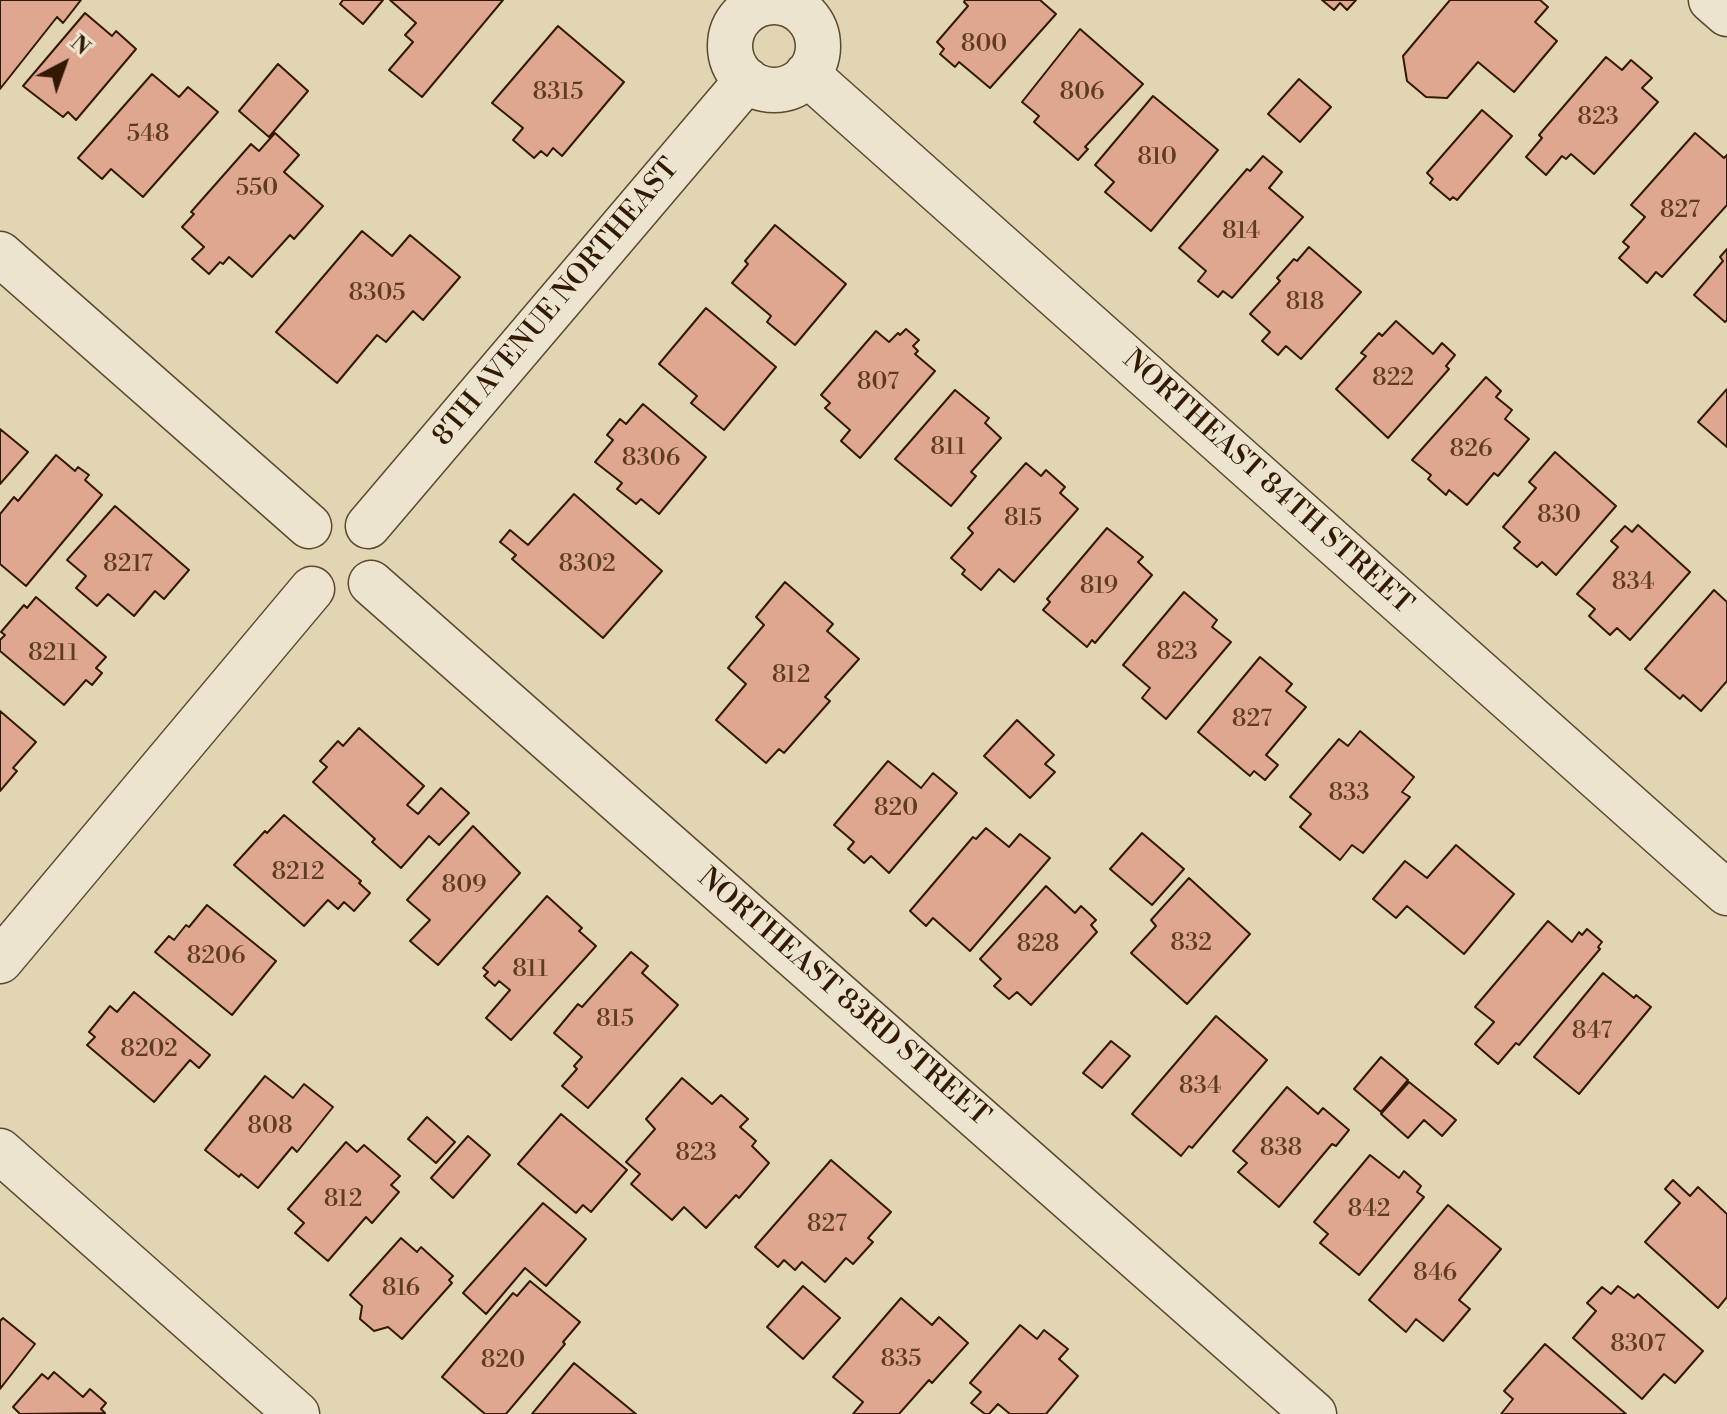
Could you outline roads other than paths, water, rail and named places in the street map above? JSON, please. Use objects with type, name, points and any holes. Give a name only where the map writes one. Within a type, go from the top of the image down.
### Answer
[{"type":"street","points":[[1711,0],[1727,14]]},
{"type":"street","points":[[774,1],[812,7],[818,53],[807,74],[791,87],[776,90],[762,89],[739,73],[729,47],[734,7],[774,1]]},
{"type":"street","name":"NORTHEAST 84TH STREET","points":[[807,74],[1727,893]]},
{"type":"street","name":"8TH AVENUE NORTHEAST","points":[[368,526],[747,80]]},
{"type":"street","points":[[0,254],[309,526]]},
{"type":"street","points":[[344,513],[357,517],[368,526],[380,550],[380,564],[371,583],[356,595],[343,599],[329,598],[305,583],[296,555],[298,541],[309,526],[329,515],[344,513]]},
{"type":"street","name":"NORTHEAST 83RD STREET","points":[[371,583],[1314,1414]]},
{"type":"street","points":[[0,961],[312,589]]},
{"type":"street","points":[[0,1151],[297,1414]]}]
